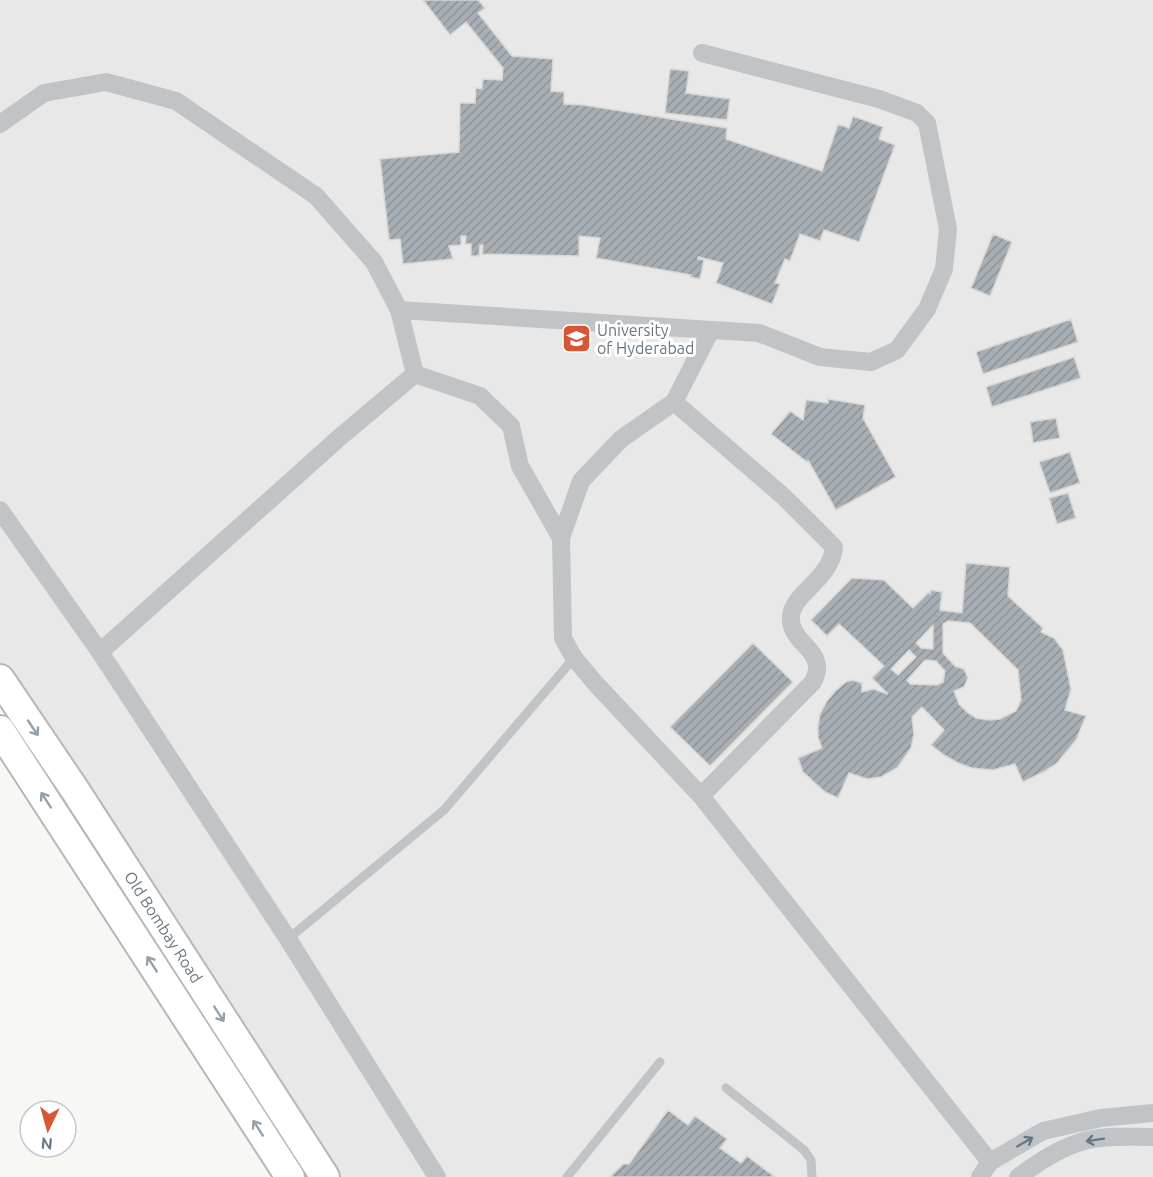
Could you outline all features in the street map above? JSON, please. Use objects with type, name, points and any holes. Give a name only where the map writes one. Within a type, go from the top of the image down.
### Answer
[{"type":"main road","name":"Old Bombay Road","points":[[0,679],[75,790],[325,1177]]},
{"type":"main road","name":"Old Bombay Road","points":[[0,730],[290,1177]]},
{"type":"street","points":[[399,310],[759,333],[820,357],[871,362],[897,350],[927,309],[944,269],[948,229],[927,123],[917,113],[879,99],[702,53]]},
{"type":"street","points":[[0,124],[44,93],[105,82],[176,101],[316,196],[374,262],[399,310],[415,374]]},
{"type":"street","points":[[711,330],[674,402],[621,440],[581,481],[561,538],[563,638],[574,658],[701,796],[985,1170],[1043,1131],[1101,1118],[1153,1113]]},
{"type":"street","points":[[415,374],[480,396],[511,426],[520,466],[561,538]]},
{"type":"street","points":[[100,652],[340,437],[415,374]]},
{"type":"street","points":[[674,402],[783,496],[834,547],[828,568],[794,606],[790,618],[795,635],[816,657],[818,673],[813,682],[701,796]]},
{"type":"street","points":[[0,510],[100,652],[288,939],[437,1177]]},
{"type":"street","points":[[1018,1177],[1046,1156],[1087,1140],[1153,1137]]},
{"type":"lane","points":[[288,939],[444,810],[574,658]]},
{"type":"lane","points":[[567,1177],[660,1062]]},
{"type":"lane","points":[[726,1088],[804,1150],[811,1160],[812,1177]]},
{"type":"shaded area","name":"University of Hyderabad","points":[[0,0],[1153,0],[1153,1177],[338,1177],[0,679]]},
{"type":"building","points":[[423,0],[478,0],[485,8],[478,13],[512,56],[553,59],[551,91],[564,92],[564,104],[584,105],[727,128],[726,139],[822,171],[838,124],[849,128],[853,116],[883,127],[879,139],[895,145],[859,242],[824,230],[820,241],[800,234],[790,261],[785,259],[775,283],[780,284],[772,304],[716,283],[723,263],[698,257],[704,260],[700,279],[690,277],[691,275],[596,258],[600,238],[579,236],[579,256],[482,254],[483,245],[480,245],[479,256],[471,256],[471,244],[465,244],[466,236],[461,236],[461,245],[449,246],[453,259],[403,264],[400,239],[389,240],[380,159],[459,152],[460,103],[475,103],[476,88],[482,89],[483,79],[502,80],[503,68],[466,22],[450,35]]},
{"type":"building","points":[[670,69],[689,71],[686,93],[730,99],[727,120],[665,113]]},
{"type":"building","points":[[993,234],[1012,242],[990,296],[971,288]]},
{"type":"building","points":[[1071,319],[1078,342],[983,374],[976,352]]},
{"type":"building","points":[[1074,357],[1081,378],[992,407],[986,387]]},
{"type":"building","points":[[828,399],[865,405],[863,418],[896,477],[836,510],[808,460],[807,462],[771,434],[790,411],[803,420],[806,400],[828,403]]},
{"type":"building","points":[[1056,418],[1060,438],[1033,443],[1030,422]]},
{"type":"building","points":[[1070,452],[1080,483],[1050,493],[1039,462]]},
{"type":"building","points":[[1068,493],[1076,518],[1057,524],[1049,498]]},
{"type":"building","points":[[966,563],[1010,567],[1008,596],[1043,628],[1041,632],[1054,638],[1063,650],[1071,689],[1065,710],[1086,716],[1076,740],[1056,764],[1023,782],[1015,764],[993,770],[972,768],[944,755],[931,745],[944,730],[922,707],[912,717],[914,734],[911,748],[897,768],[881,777],[867,779],[849,773],[838,798],[825,792],[803,772],[798,758],[822,748],[818,737],[818,726],[820,714],[827,701],[835,691],[852,680],[862,683],[862,692],[873,689],[888,694],[872,678],[884,666],[839,624],[827,636],[811,620],[852,578],[884,580],[913,608],[929,592],[930,594],[931,590],[942,592],[940,610],[962,613]],"holes":[[[948,621],[970,623],[1018,670],[1021,700],[1016,711],[1000,719],[989,720],[976,718],[959,704],[954,691],[964,687],[968,678],[964,669],[955,666],[943,653],[943,624]],[[933,625],[933,649],[921,648],[916,643]],[[909,650],[916,657],[898,675],[891,669]],[[925,660],[936,661],[945,671],[943,682],[937,685],[910,684],[907,680]]]},
{"type":"building","points":[[753,643],[793,682],[710,766],[670,727]]},
{"type":"building","points":[[668,1110],[688,1125],[695,1116],[727,1139],[720,1148],[741,1163],[747,1156],[775,1177],[610,1177],[623,1164],[629,1164]]},
{"type":"place","name":"University of Hyderabad","points":[[576,339]]}]
